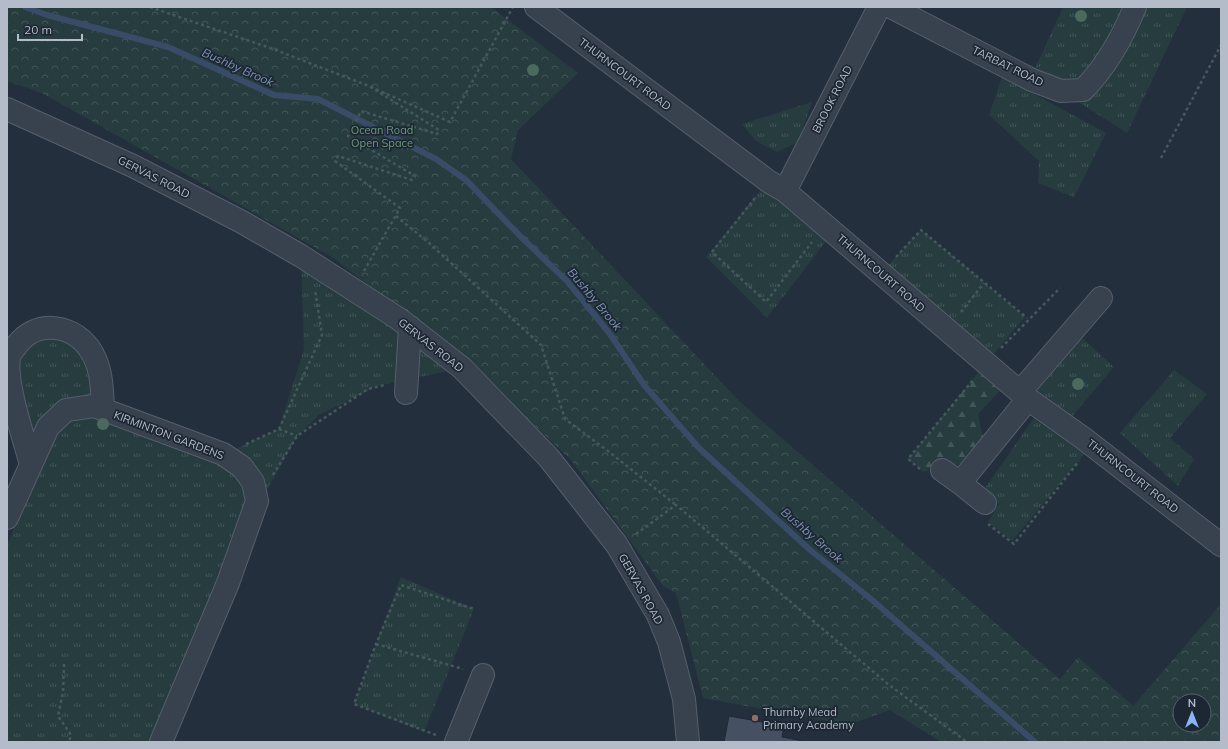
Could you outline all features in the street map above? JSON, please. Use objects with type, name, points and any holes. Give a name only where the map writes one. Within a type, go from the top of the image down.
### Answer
[{"type":"street","name":"THURNCOURT ROAD","points":[[536,7],[776,186],[825,225],[1024,396],[1218,537]]},
{"type":"street","name":"BROOK ROAD","points":[[776,186],[879,7]]},
{"type":"street","name":"TARBAT ROAD","points":[[891,7],[1032,80],[1061,91],[1083,90],[1098,74],[1129,21],[1135,7]]},
{"type":"street","name":"GERVAS ROAD","points":[[7,109],[134,166],[242,222],[311,262],[410,327],[462,368],[544,452],[617,546],[658,615],[669,642],[684,699],[688,742]]},
{"type":"street","points":[[960,483],[1024,396],[1101,298]]},
{"type":"street","points":[[31,465],[8,373],[9,356],[19,342],[31,331],[46,327],[62,329],[76,336],[89,348],[98,366],[102,390],[103,409]]},
{"type":"street","points":[[407,386],[410,327]]},
{"type":"street","name":"KIRMINTON GARDENS","points":[[7,518],[48,428],[66,410],[94,406],[224,454],[242,467],[253,482],[257,501]]},
{"type":"street","points":[[942,470],[985,503]]},
{"type":"street","points":[[161,742],[228,583],[257,501]]},
{"type":"street","points":[[448,739],[483,675]]},
{"type":"path","points":[[150,7],[273,49],[369,86],[450,122],[513,7]]},
{"type":"path","points":[[1162,158],[1221,45]]},
{"type":"path","points":[[363,272],[400,208],[335,161],[338,156],[412,180],[415,176],[348,136],[360,110],[437,134],[439,130],[369,86]]},
{"type":"path","points":[[776,186],[712,252],[766,302],[825,225]]},
{"type":"path","points":[[396,216],[429,243],[541,345],[565,419],[676,505],[889,685],[967,742]]},
{"type":"path","points":[[881,273],[921,230],[1027,318]]},
{"type":"path","points":[[224,454],[279,429],[322,335],[311,262]]},
{"type":"path","points":[[946,329],[984,283]]},
{"type":"path","points":[[986,363],[1060,288]]},
{"type":"path","points":[[257,501],[297,436],[368,389],[407,386]]},
{"type":"path","points":[[279,429],[297,436]]},
{"type":"path","points":[[617,546],[676,505]]},
{"type":"path","points":[[448,739],[354,704],[376,644],[401,585],[474,609]]},
{"type":"path","points":[[376,644],[483,675]]},
{"type":"path","points":[[64,664],[63,692],[58,716],[71,735],[69,742]]},
{"type":"green space","name":"Ocean Road Open Space","points":[[7,7],[491,7],[578,73],[518,130],[511,159],[739,401],[1060,679],[1078,657],[1133,706],[1221,604],[1221,742],[941,742],[890,710],[848,725],[703,698],[676,593],[663,586],[571,460],[466,361],[332,257],[42,93],[7,81]]},
{"type":"green space","points":[[1063,7],[1187,7],[1127,133],[1033,73]]},
{"type":"green space","points":[[1002,77],[1106,133],[1074,197],[1038,183],[1039,161],[989,115]]},
{"type":"green space","points":[[812,102],[798,142],[777,152],[756,141],[742,124]]},
{"type":"green space","points":[[768,181],[833,232],[767,318],[706,257]]},
{"type":"green space","points":[[921,230],[1025,317],[986,363],[881,273]]},
{"type":"green space","points":[[301,256],[462,368],[377,386],[319,415],[297,436],[268,488],[257,501],[227,453],[279,429],[304,349]]},
{"type":"green space","points":[[31,331],[79,338],[102,390],[66,410],[31,465],[8,364]]},
{"type":"green space","points":[[1080,336],[1114,367],[1065,425],[1092,445],[1012,541],[988,522],[999,504],[985,488],[1041,408],[1028,399]]},
{"type":"green space","points":[[986,363],[1008,382],[978,414],[986,452],[950,468],[937,465],[924,472],[908,459]]},
{"type":"green space","points":[[1174,370],[1207,394],[1170,438],[1194,459],[1178,486],[1120,433]]},
{"type":"green space","points":[[91,411],[216,463],[238,474],[246,488],[249,506],[149,742],[7,742],[7,545],[37,474],[58,432],[73,419]]},
{"type":"green space","points":[[401,577],[474,609],[424,732],[354,704]]},
{"type":"building","points":[[729,716],[784,726],[782,737],[808,742],[724,742]]},
{"type":"waterway","name":"Bushby Brook","points":[[25,7],[47,15],[168,47],[274,95],[318,99],[436,159],[466,180],[521,237],[567,281],[610,334],[644,385],[699,448],[809,549],[871,599],[1035,742]]},
{"type":"place","name":"Thurnby Mead Primary Academy","points":[[755,718]]}]
